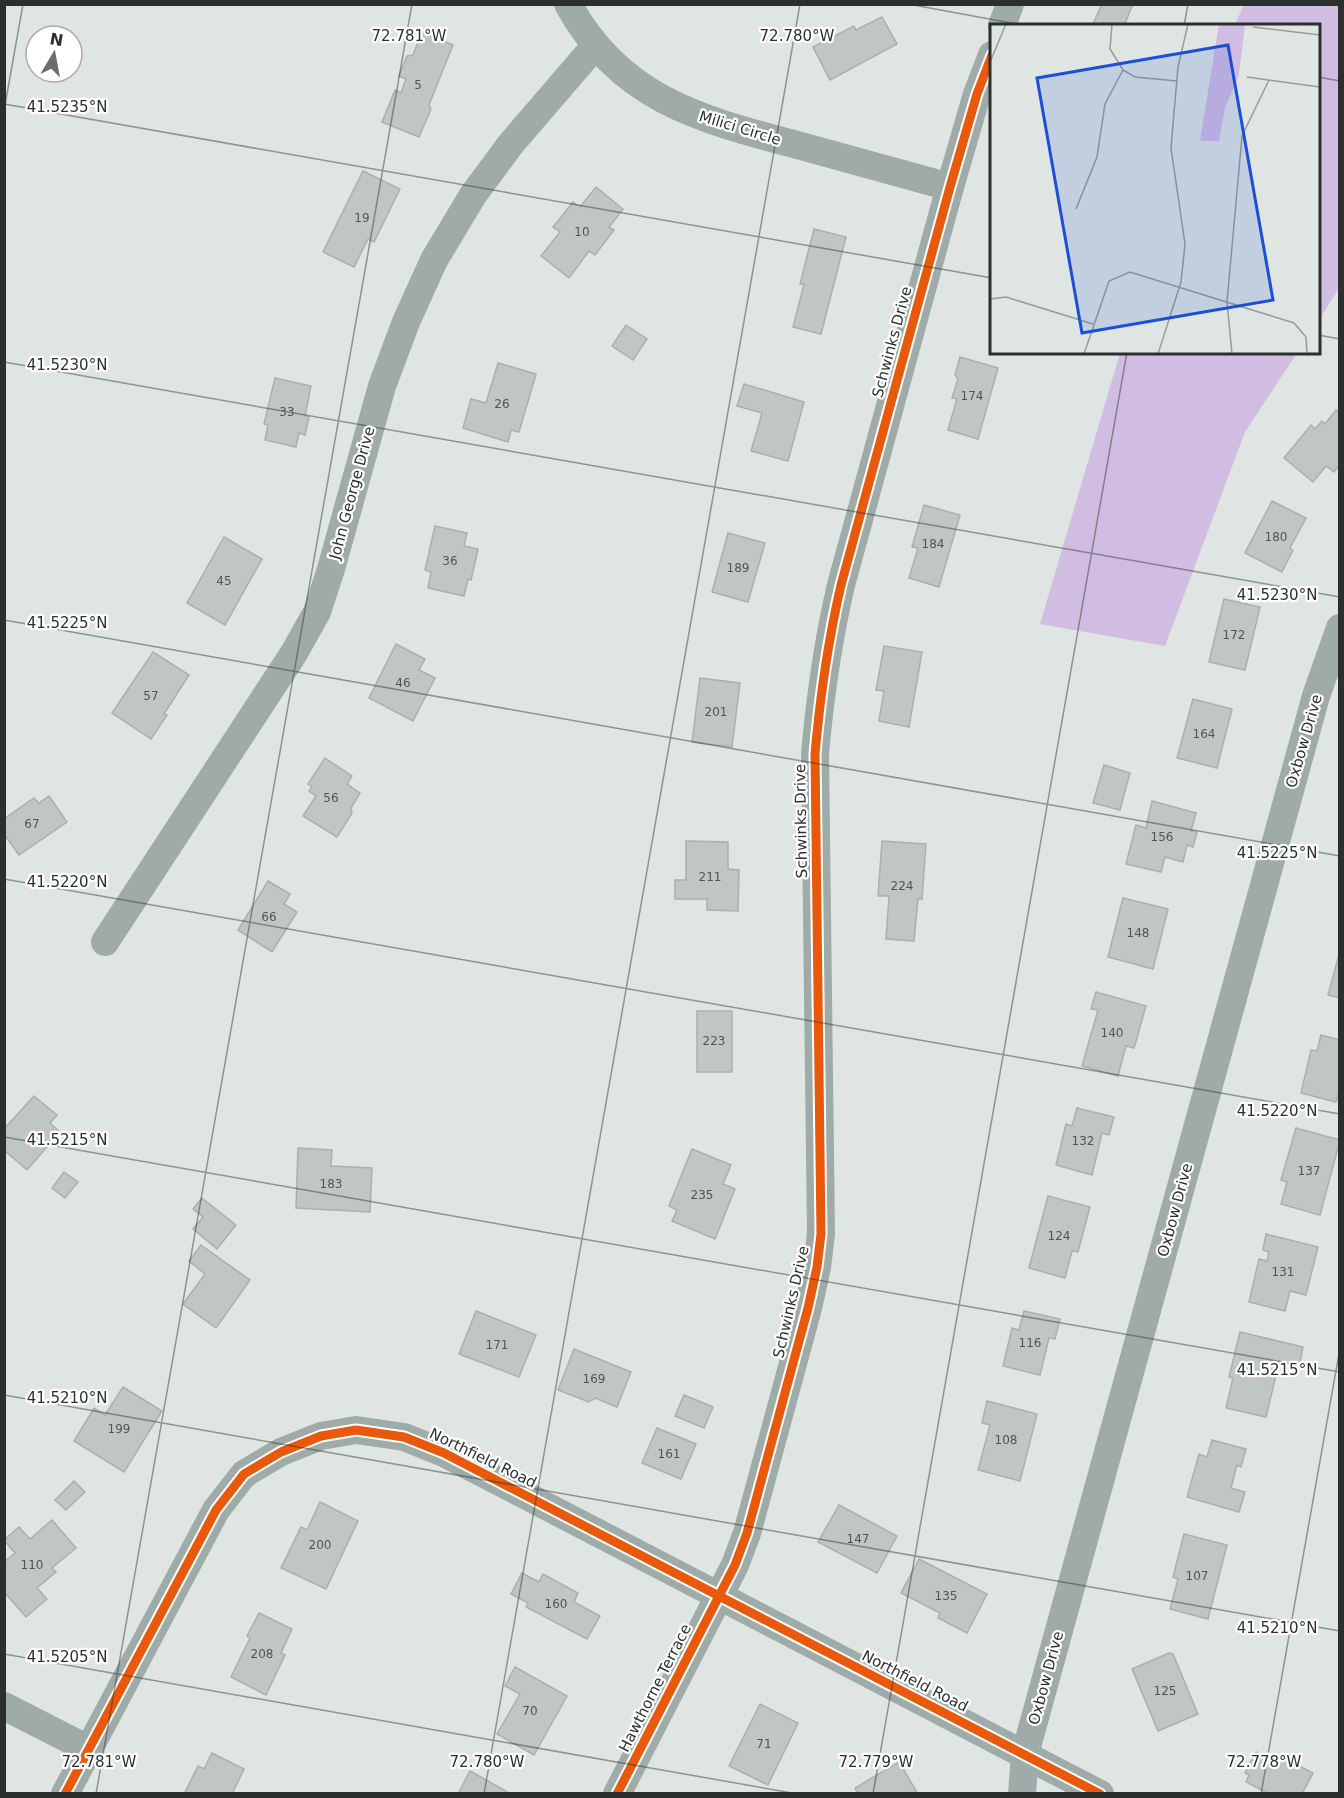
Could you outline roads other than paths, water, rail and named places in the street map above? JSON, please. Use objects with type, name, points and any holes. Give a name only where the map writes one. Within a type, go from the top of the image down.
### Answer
[{"type":"street","name":"Milici Circle","points":[[568,4],[595,46],[633,81],[673,106],[727,127],[950,187]]},
{"type":"street","points":[[1003,24],[1010,4]]},
{"type":"street","name":"John George Drive","points":[[105,942],[294,653],[317,612],[382,386],[406,322],[435,260],[473,195],[510,145],[595,46]]},
{"type":"street","name":"Schwinks Drive","points":[[720,1596],[735,1565],[750,1522],[808,1308],[821,1234],[815,754],[827,651],[841,585],[950,187],[977,94],[990,60]]},
{"type":"street","name":"Oxbow Drive","points":[[1022,1794],[1025,1755],[1316,696],[1332,645],[1340,628]]},
{"type":"street","name":"Northfield Road","points":[[65,1794],[216,1510],[244,1474],[281,1452],[321,1436],[356,1430],[404,1437],[444,1453],[1100,1794]]},
{"type":"street","name":"Hawthorne Terrace","points":[[617,1794],[720,1596]]},
{"type":"street","points":[[4,1706],[88,1749]]}]
